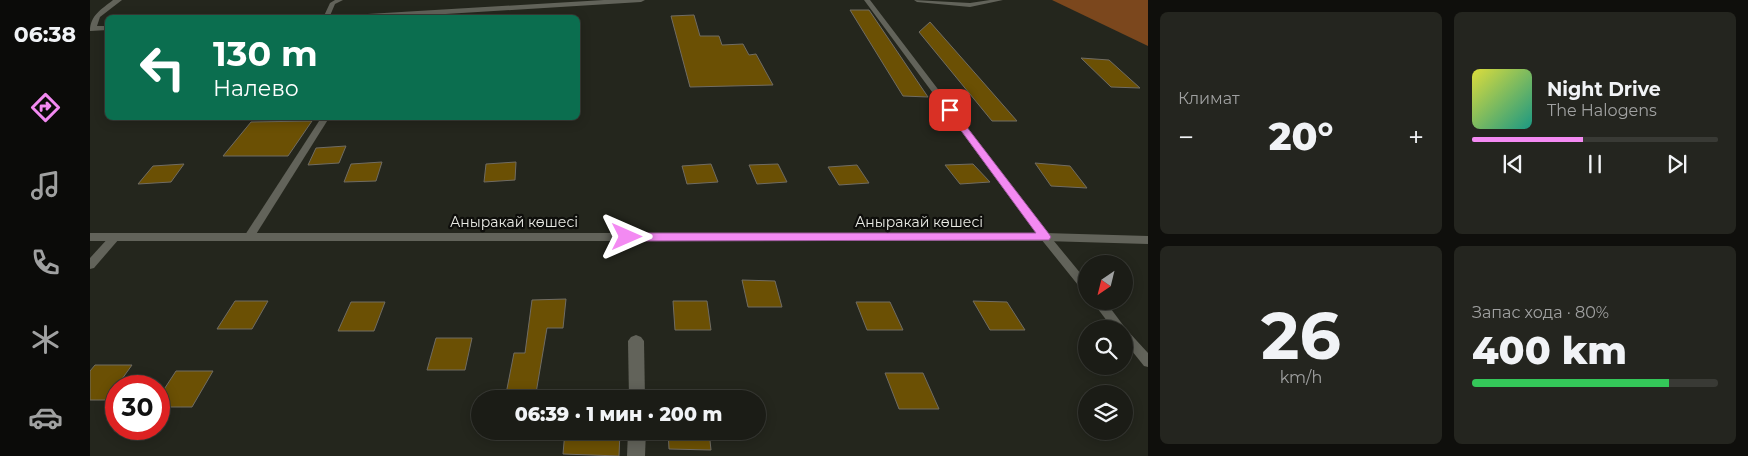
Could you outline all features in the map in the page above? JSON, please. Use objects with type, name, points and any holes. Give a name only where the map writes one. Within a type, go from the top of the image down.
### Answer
[{"type":"street","points":[[91,29],[98,16],[118,0]]},
{"type":"street","points":[[385,15],[641,0]]},
{"type":"street","points":[[91,29],[105,28]]},
{"type":"street","name":"Аныракай көшесі","points":[[90,237],[1045,237],[1148,240]]},
{"type":"street","points":[[636,341],[637,390]]},
{"type":"street","points":[[636,456],[637,440]]},
{"type":"lane","points":[[327,15],[333,3],[340,0]]},
{"type":"lane","points":[[868,0],[1045,237],[1078,277]]},
{"type":"lane","points":[[917,0],[970,5],[1000,0]]},
{"type":"lane","points":[[249,237],[324,120]]},
{"type":"lane","points":[[90,265],[115,237]]},
{"type":"lane","points":[[1105,310],[1113,320]]},
{"type":"lane","points":[[1133,344],[1148,362]]},
{"type":"shaded area","points":[[1052,0],[1148,0],[1148,46]]},
{"type":"building","points":[[850,10],[869,10],[928,97],[903,96]]},
{"type":"building","points":[[694,15],[700,36],[719,36],[722,45],[743,44],[749,55],[756,54],[773,85],[690,87],[671,16]]},
{"type":"building","points":[[930,22],[1017,121],[992,121],[919,32]]},
{"type":"building","points":[[1081,58],[1109,60],[1140,88],[1111,87]]},
{"type":"building","points":[[312,121],[288,156],[223,156],[251,122]]},
{"type":"building","points":[[346,146],[339,163],[308,165],[316,148]]},
{"type":"building","points":[[382,162],[376,181],[344,182],[351,164]]},
{"type":"building","points":[[516,162],[515,180],[484,182],[486,164]]},
{"type":"building","points":[[1035,163],[1070,166],[1087,188],[1051,186]]},
{"type":"building","points":[[184,164],[171,182],[138,184],[153,166]]},
{"type":"building","points":[[711,164],[718,182],[687,184],[682,166]]},
{"type":"building","points":[[778,164],[787,182],[757,184],[749,165]]},
{"type":"building","points":[[973,164],[990,182],[960,184],[945,165]]},
{"type":"building","points":[[857,165],[869,183],[839,185],[828,167]]},
{"type":"building","points":[[742,280],[775,281],[782,307],[748,307]]},
{"type":"building","points":[[566,299],[563,328],[547,328],[537,390],[507,390],[514,353],[525,353],[532,300]]},
{"type":"building","points":[[235,301],[268,301],[252,329],[217,329]]},
{"type":"building","points":[[673,301],[707,301],[711,330],[675,330]]},
{"type":"building","points":[[973,301],[1007,302],[1025,330],[990,330]]},
{"type":"building","points":[[351,302],[385,302],[374,331],[338,331]]},
{"type":"building","points":[[856,302],[890,302],[903,330],[867,330]]},
{"type":"building","points":[[436,338],[472,338],[465,370],[427,370]]},
{"type":"building","points":[[95,365],[132,365],[125,375],[105,375],[105,400],[90,400],[90,371]]},
{"type":"building","points":[[176,371],[213,371],[192,407],[170,407],[170,380]]},
{"type":"building","points":[[885,373],[923,373],[939,409],[899,409]]},
{"type":"building","points":[[564,440],[620,440],[619,456],[563,454]]},
{"type":"building","points":[[668,440],[710,440],[711,450],[669,449]]},
{"type":"route","points":[[627,237],[1045,237],[950,110]]}]
